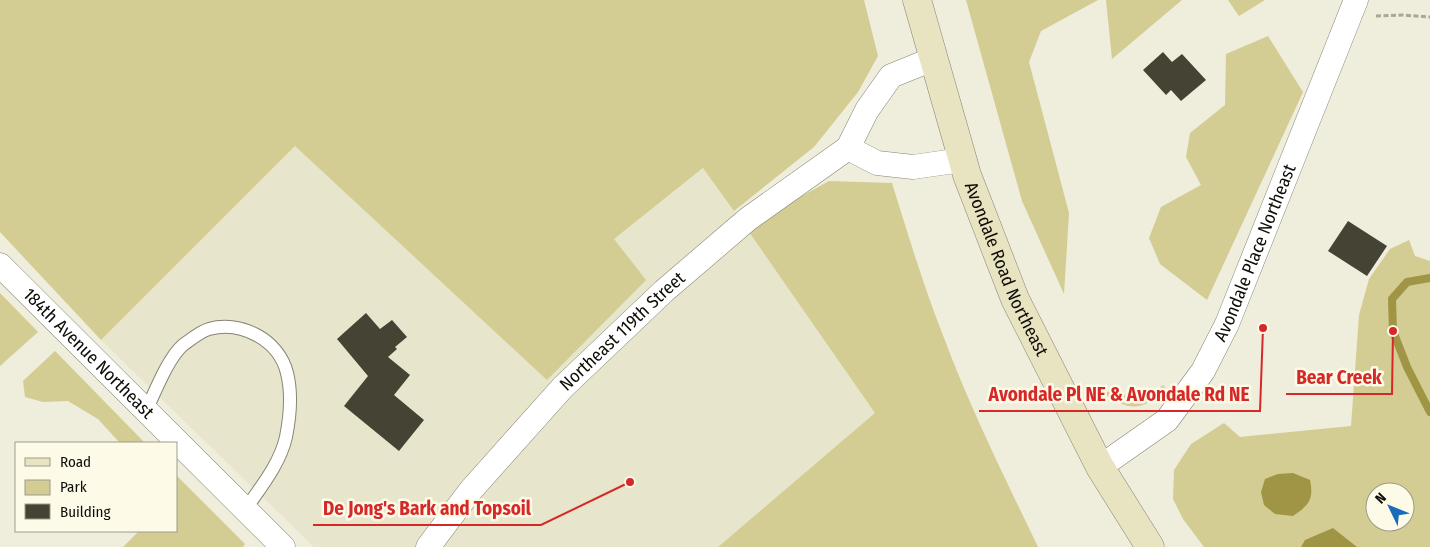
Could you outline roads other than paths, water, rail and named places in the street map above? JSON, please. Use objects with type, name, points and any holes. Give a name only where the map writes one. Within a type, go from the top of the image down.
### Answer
[{"type":"main road","name":"Avondale Road Northeast","points":[[917,0],[962,160],[1015,299],[1100,467],[1147,546]]},
{"type":"street","name":"Avondale Place Northeast","points":[[1100,467],[1167,420],[1203,371],[1227,324],[1353,9]]},
{"type":"street","name":"Northeast 119th Street","points":[[428,547],[471,490],[570,380],[664,291],[748,219],[848,148],[867,110],[891,76],[933,59]]},
{"type":"street","points":[[848,148],[877,163],[914,167],[962,160]]},
{"type":"street","name":"184th Avenue Northeast","points":[[0,265],[177,442]]},
{"type":"street","name":"184th Avenue Northeast","points":[[178,443],[245,510],[273,544]]},
{"type":"lane","points":[[146,411],[167,367],[182,346],[207,329],[227,326],[246,331],[263,339],[277,351],[287,372],[289,416],[285,439],[270,475],[245,510]]},
{"type":"waterway","points":[[1430,278],[1407,282],[1392,299],[1393,331],[1407,367],[1430,412]]},
{"type":"place","name":"Avondale Pl NE & Avondale Rd NE","points":[[1263,328]]},
{"type":"place","name":"Bear Creek","points":[[1393,331]]},
{"type":"place","name":"De Jong's Bark and Topsoil","points":[[630,482]]}]
